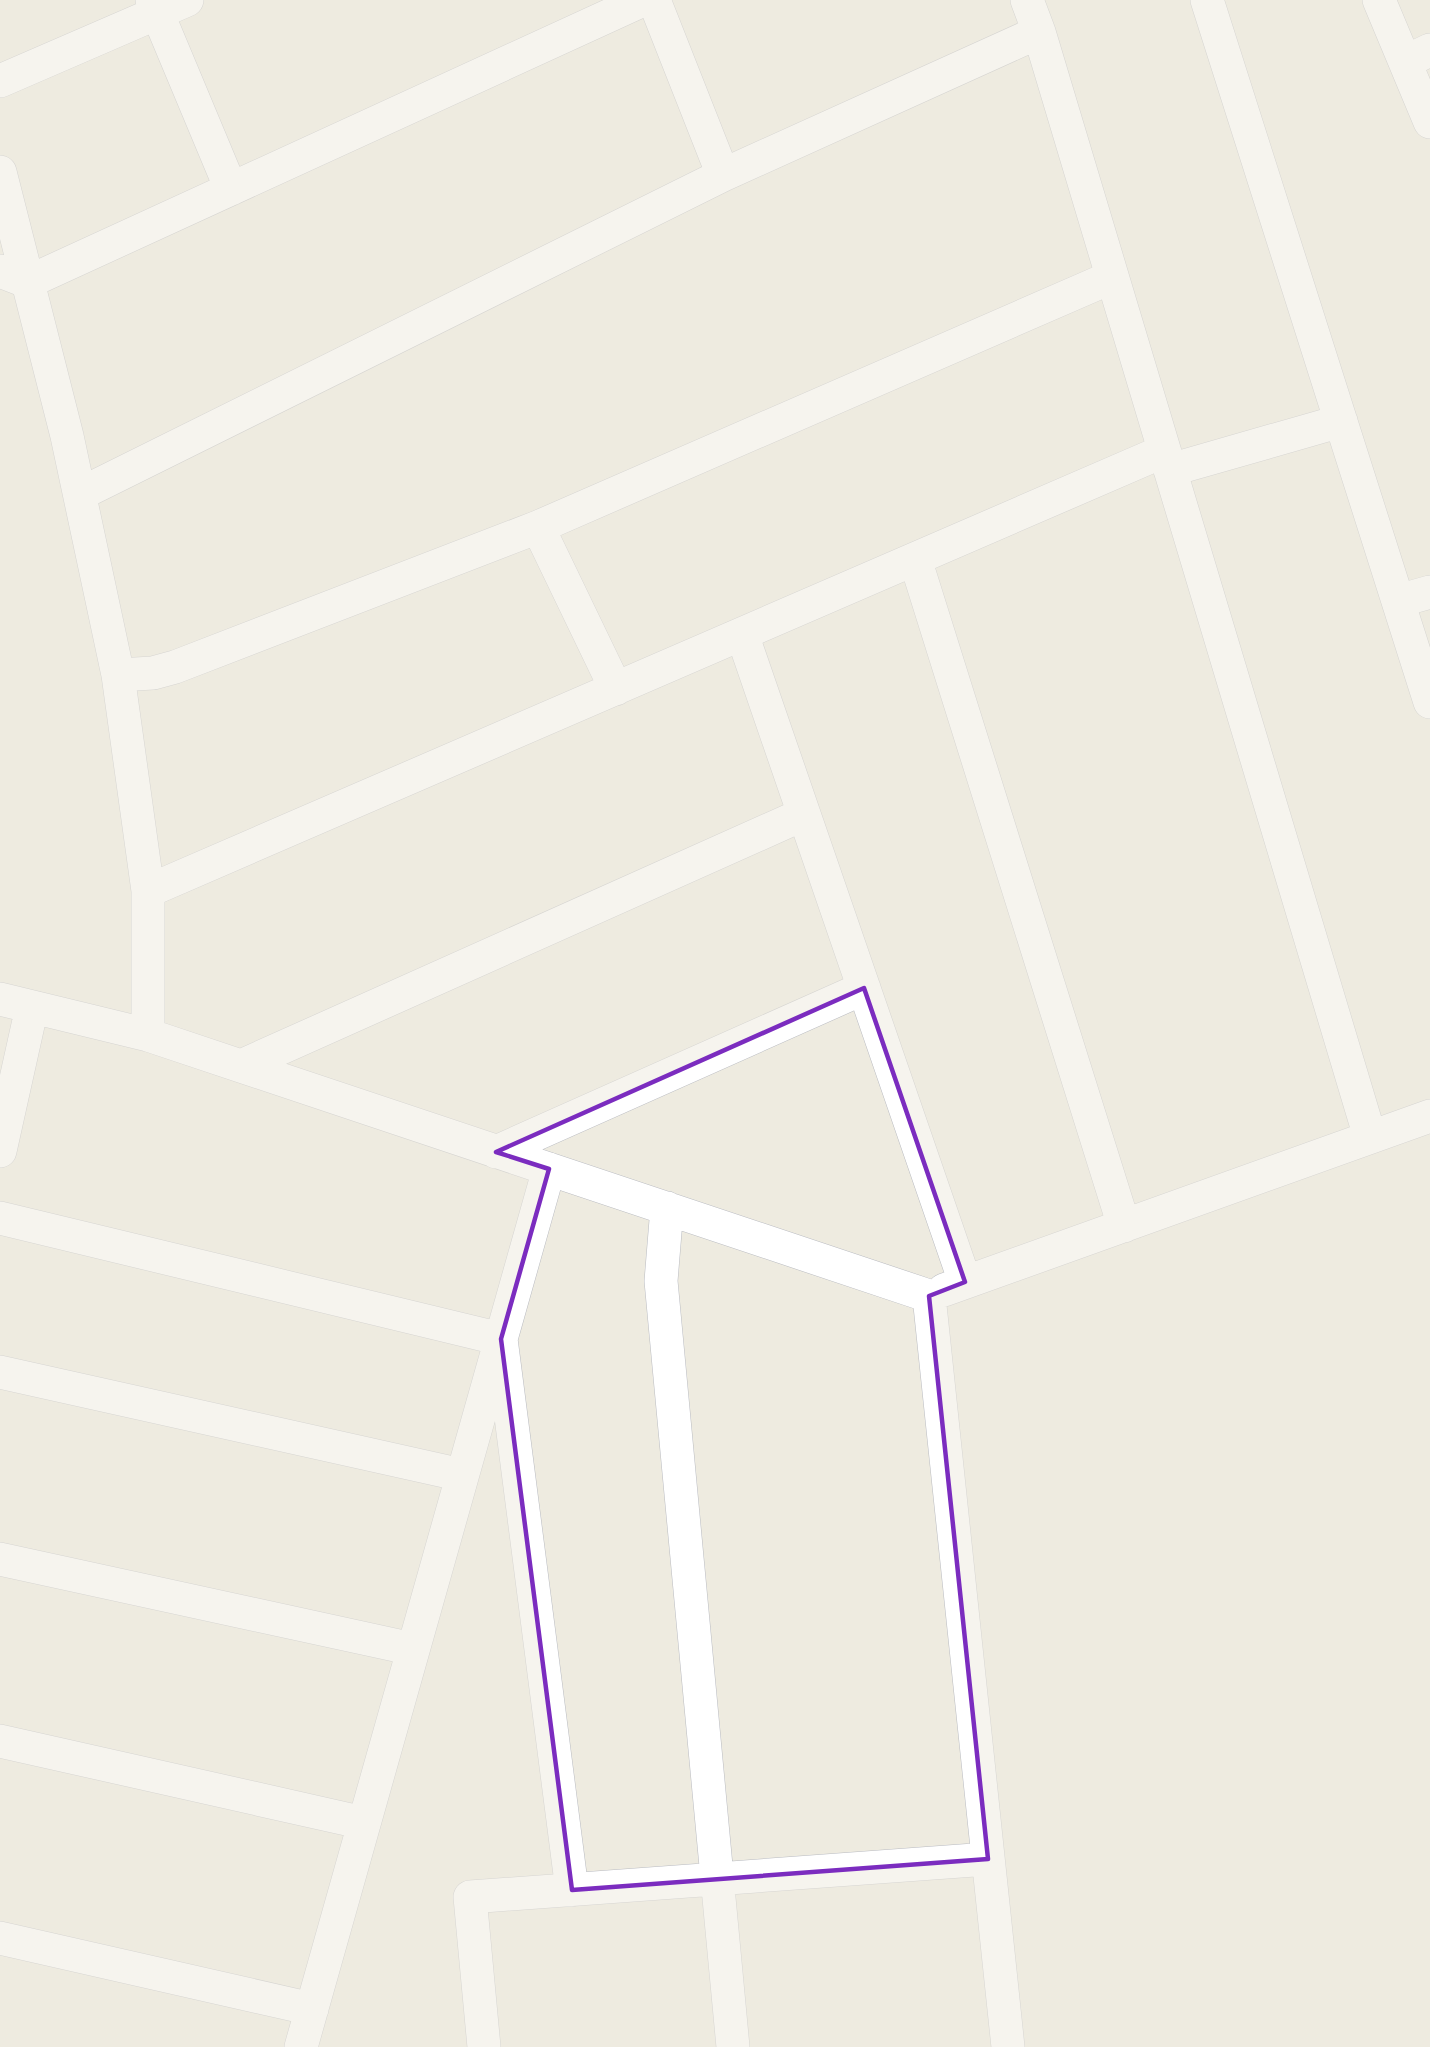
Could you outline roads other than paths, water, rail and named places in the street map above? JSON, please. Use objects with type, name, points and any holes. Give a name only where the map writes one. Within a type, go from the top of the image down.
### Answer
[{"type":"street","points":[[0,81],[154,6],[187,0]]},
{"type":"street","points":[[14,277],[231,189],[643,0]]},
{"type":"street","points":[[654,0],[723,175]]},
{"type":"street","points":[[1027,0],[1039,32],[1370,1137]]},
{"type":"street","points":[[1207,0],[1430,702]]},
{"type":"street","points":[[1379,0],[1417,56],[1430,122]]},
{"type":"street","points":[[154,6],[231,189]]},
{"type":"street","points":[[80,494],[723,175],[1039,32]]},
{"type":"street","points":[[0,172],[14,277],[80,494],[118,675],[148,891],[148,1035]]},
{"type":"street","points":[[118,675],[153,673],[175,667],[538,527],[1112,277]]},
{"type":"street","points":[[148,891],[915,559],[1167,460],[1341,421]]},
{"type":"street","points":[[538,527],[616,689]]},
{"type":"street","points":[[915,559],[1124,1226]]},
{"type":"street","points":[[1398,601],[1430,592]]},
{"type":"street","points":[[742,634],[965,1282]]},
{"type":"street","points":[[241,1066],[804,814]]},
{"type":"street","points":[[496,1152],[864,988]]},
{"type":"street","points":[[0,999],[148,1035],[929,1296],[1430,1116]]},
{"type":"street","points":[[0,1151],[32,1006]]},
{"type":"street","points":[[301,2047],[549,1169]]},
{"type":"street","points":[[667,1208],[661,1281],[733,2047]]},
{"type":"street","points":[[0,1218],[501,1339]]},
{"type":"street","points":[[929,1296],[1008,2047]]},
{"type":"street","points":[[501,1339],[572,1890]]},
{"type":"street","points":[[0,1372],[462,1475]]},
{"type":"street","points":[[0,1559],[414,1649]]},
{"type":"street","points":[[0,1741],[364,1823]]},
{"type":"street","points":[[484,2047],[470,1897],[988,1859]]},
{"type":"street","points":[[0,1938],[312,2009]]}]
